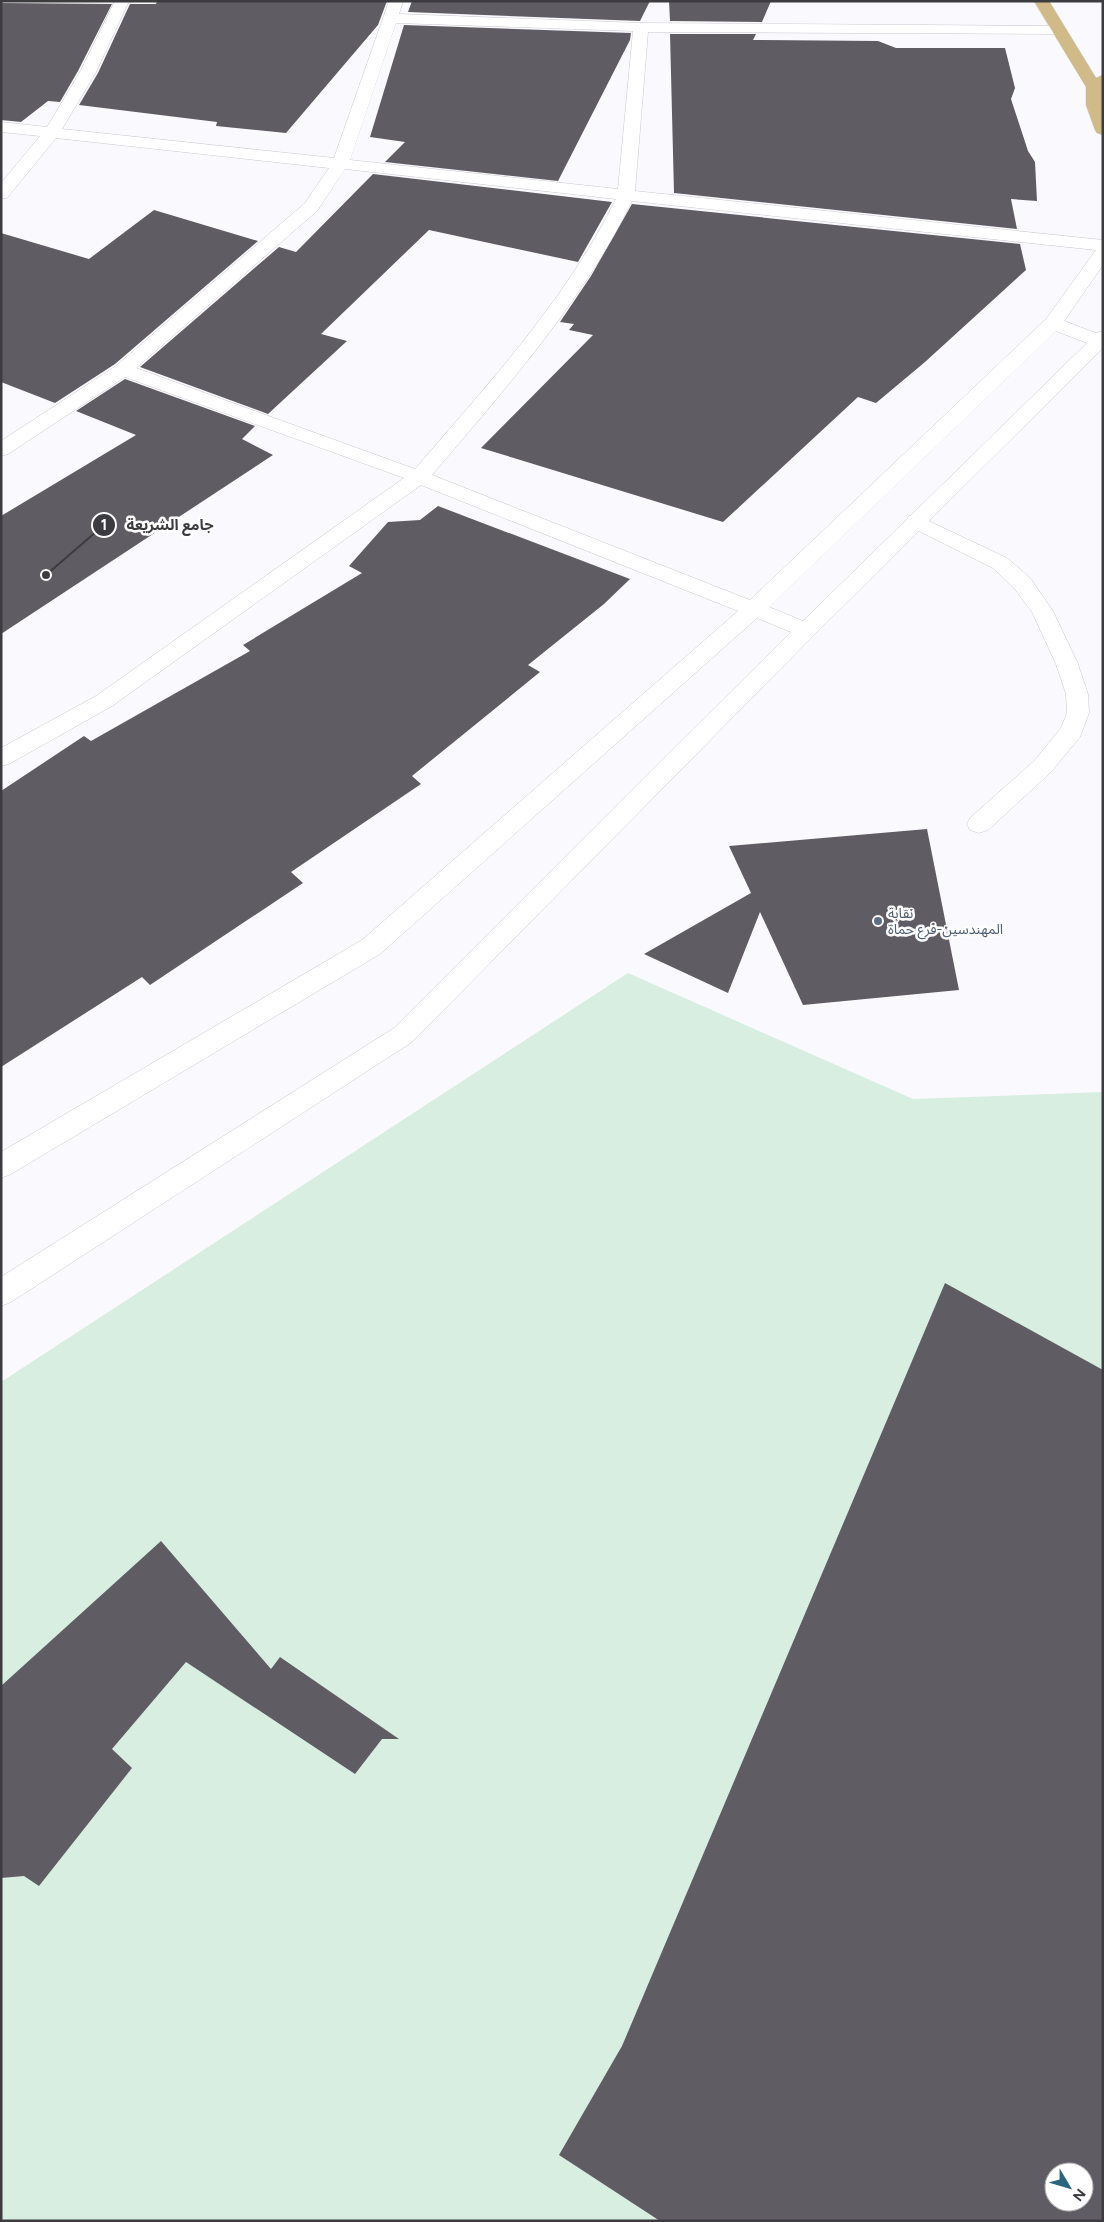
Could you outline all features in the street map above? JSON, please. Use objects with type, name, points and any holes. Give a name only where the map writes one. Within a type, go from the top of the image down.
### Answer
[{"type":"main road","points":[[1041,1],[1058,29],[1098,84],[1094,105],[1103,130]]},
{"type":"street","points":[[1,194],[51,133],[88,72],[122,1]]},
{"type":"street","points":[[1,450],[123,370],[310,207],[341,163],[396,1]]},
{"type":"street","points":[[390,18],[641,27],[1058,29]]},
{"type":"street","points":[[1,758],[104,701],[419,477],[527,351],[606,236],[626,195],[641,27]]},
{"type":"street","points":[[1,127],[1103,245]]},
{"type":"street","points":[[1,1166],[371,946],[754,609],[1053,323],[1103,252]]},
{"type":"street","points":[[1,1293],[403,1035],[806,630],[1101,339],[1053,323]]},
{"type":"street","points":[[123,370],[419,477],[806,630]]},
{"type":"street","points":[[916,521],[1000,563],[1022,583],[1042,611],[1067,664],[1077,694],[1078,713],[1072,731],[1042,767],[979,824]]},
{"type":"green space","points":[[628,973],[913,1099],[1103,1092],[1103,2221],[1,2221],[1,1382]]},
{"type":"building","points":[[157,1],[387,1],[378,25],[286,133],[216,126],[217,122],[79,105],[98,73],[130,4],[156,4]]},
{"type":"building","points":[[412,1],[650,1],[640,21],[408,12]]},
{"type":"building","points":[[669,1],[771,1],[762,22],[670,21]]},
{"type":"building","points":[[1,3],[112,4],[60,102],[48,101],[21,122],[1,120]]},
{"type":"building","points":[[404,25],[631,33],[630,40],[558,181],[385,162],[405,142],[370,137]]},
{"type":"building","points":[[670,34],[756,34],[753,40],[878,41],[896,48],[1005,48],[1015,88],[1011,99],[1028,151],[1035,162],[1037,201],[1011,199],[1017,229],[674,193]]},
{"type":"building","points":[[373,174],[612,202],[578,262],[429,230],[321,334],[347,341],[268,414],[140,367],[279,247],[296,252]]},
{"type":"building","points":[[632,204],[1020,244],[1026,270],[925,362],[876,403],[858,397],[723,522],[481,448],[593,335],[569,330],[574,324],[560,322],[591,276]]},
{"type":"building","points":[[154,210],[258,241],[115,364],[55,403],[1,382],[1,233],[89,259]]},
{"type":"building","points":[[125,379],[255,426],[242,439],[273,455],[1,634],[1,516],[136,435],[76,411]]},
{"type":"building","points":[[438,506],[630,579],[604,604],[528,665],[540,672],[412,776],[421,784],[291,872],[303,883],[150,985],[142,977],[1,1067],[1,791],[84,736],[91,741],[250,651],[243,645],[362,573],[349,566],[388,522],[420,520]]},
{"type":"building","points":[[927,829],[959,990],[803,1005],[760,912],[728,993],[644,954],[751,893],[729,846]]},
{"type":"building","points":[[945,1283],[1103,1370],[1103,2221],[660,2221],[559,2155],[622,2046]]},
{"type":"building","points":[[161,1541],[271,1669],[280,1657],[399,1739],[382,1739],[355,1774],[186,1662],[112,1749],[132,1768],[39,1886],[24,1876],[1,1878],[1,1686]]},
{"type":"place","name":"جامع الشريعة","points":[[46,575]]},
{"type":"place","name":"نقابة المهندسين-فرع حماة","points":[[878,921]]}]
